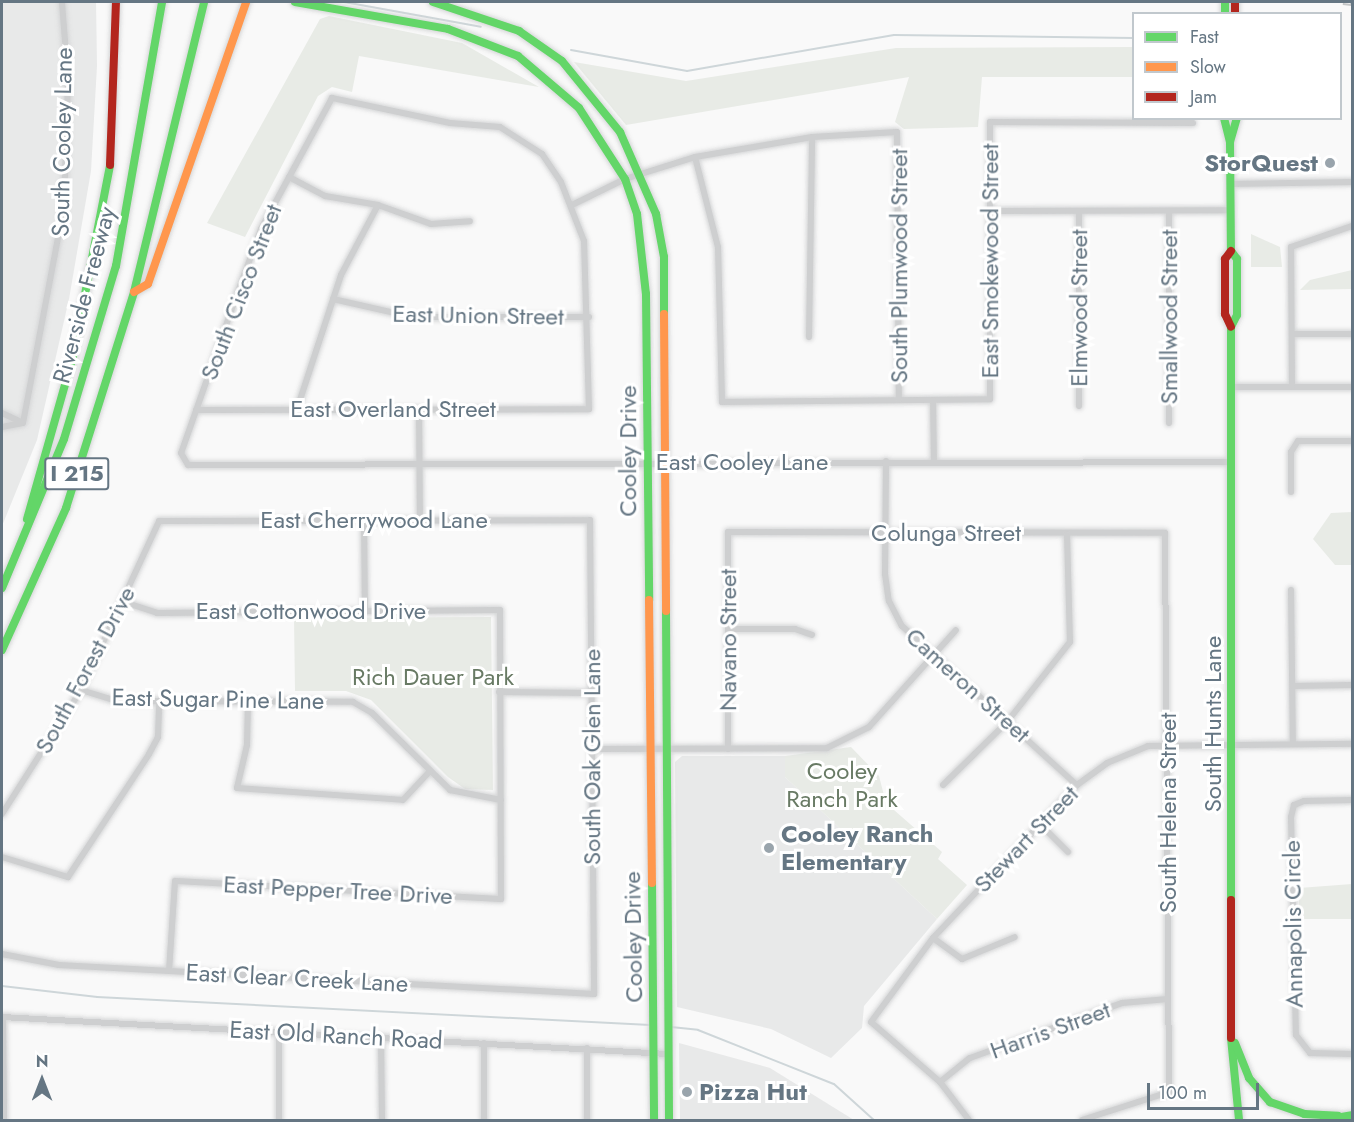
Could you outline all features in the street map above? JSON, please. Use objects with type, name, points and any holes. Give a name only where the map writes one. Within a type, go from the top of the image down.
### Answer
[{"type":"main road","points":[[20,549],[101,225],[112,150],[116,2]]},
{"type":"main road","name":"I 215","points":[[134,292],[204,2]]},
{"type":"main road","points":[[134,292],[148,284],[246,2]]},
{"type":"main road","name":"Cooley Drive","points":[[295,2],[448,30],[518,56],[579,108],[625,179],[644,244],[654,1120]]},
{"type":"main road","name":"Cooley Drive","points":[[433,2],[519,31],[562,61],[596,97],[642,174],[664,257],[669,1120]]},
{"type":"main road","name":"Riverside Freeway","points":[[2,588],[64,439],[116,266],[161,3]]},
{"type":"main road","name":"South Hunts Lane","points":[[1224,120],[1230,142],[1231,251],[1237,259],[1237,315],[1231,327],[1233,462],[1231,1033],[1239,1120]]},
{"type":"main road","name":"South Hunts Lane","points":[[1230,142],[1236,120]]},
{"type":"main road","name":"Riverside Freeway","points":[[2,650],[66,508],[134,292]]},
{"type":"main road","points":[[653,981],[668,981]]},
{"type":"main road","points":[[1231,1033],[1249,1078],[1270,1102],[1305,1114],[1350,1116]]},
{"type":"main road","points":[[1324,1120],[1350,1116]]},
{"type":"main road","points":[[654,1120],[669,1120]]},
{"type":"street","name":"South Cooley Lane","points":[[23,423],[64,207],[68,79],[62,2]]},
{"type":"street","name":"South Cisco Street","points":[[181,461],[196,410],[261,229],[332,98],[513,132],[542,154],[572,205]]},
{"type":"street","name":"East Smokewood Street","points":[[933,400],[990,399],[990,122],[1193,123]]},
{"type":"street","name":"South Plumwood Street","points":[[812,137],[897,132],[899,400]]},
{"type":"street","points":[[589,317],[588,264],[572,205],[625,179],[695,157],[812,137],[809,337]]},
{"type":"street","points":[[695,157],[718,247],[722,402],[933,400],[934,461]]},
{"type":"street","points":[[289,177],[325,196],[378,205],[431,224],[470,221]]},
{"type":"street","points":[[1230,184],[1353,182]]},
{"type":"street","points":[[297,409],[333,299],[378,205]]},
{"type":"street","points":[[991,211],[1231,210]]},
{"type":"street","name":"Elmwood Street","points":[[1079,211],[1079,406]]},
{"type":"street","name":"Smallwood Street","points":[[1168,211],[1169,423]]},
{"type":"street","points":[[1292,387],[1291,247],[1353,226]]},
{"type":"street","name":"East Union Street","points":[[333,299],[412,317],[589,317]]},
{"type":"street","name":"East Overland Street","points":[[196,410],[589,408],[589,317]]},
{"type":"street","points":[[1292,334],[1353,334]]},
{"type":"street","points":[[1232,387],[1353,387]]},
{"type":"street","points":[[419,409],[420,520]]},
{"type":"street","points":[[2,413],[23,423]]},
{"type":"street","points":[[2,427],[23,423]]},
{"type":"street","points":[[1291,492],[1291,452],[1298,441],[1353,441]]},
{"type":"street","name":"East Cooley Lane","points":[[181,461],[210,468],[886,461],[1233,462]]},
{"type":"street","name":"Cameron Street","points":[[886,461],[885,533],[889,601],[902,626],[932,656],[1077,785]]},
{"type":"street","points":[[364,520],[365,611]]},
{"type":"street","name":"East Cherrywood Lane","points":[[159,521],[590,520]]},
{"type":"street","name":"South Oak Glen Lane","points":[[590,520],[594,994]]},
{"type":"street","name":"South Forest Drive","points":[[2,814],[81,690],[124,602],[159,521]]},
{"type":"street","name":"Colunga Street","points":[[728,532],[1164,533]]},
{"type":"street","name":"Navano Street","points":[[728,532],[728,748]]},
{"type":"street","name":"South Helena Street","points":[[1082,1120],[1169,1092],[1168,744],[1164,533]]},
{"type":"street","points":[[944,785],[1007,722],[1070,642],[1067,534]]},
{"type":"street","points":[[1291,590],[1293,743]]},
{"type":"street","name":"East Cottonwood Drive","points":[[124,602],[157,613],[500,610],[499,692]]},
{"type":"street","points":[[728,629],[795,629],[812,635]]},
{"type":"street","points":[[593,749],[817,749],[850,739],[869,727],[956,630]]},
{"type":"street","points":[[1293,686],[1353,686]]},
{"type":"street","name":"East Sugar Pine Lane","points":[[81,690],[105,700],[353,702],[372,713],[430,771],[458,794],[501,800]]},
{"type":"street","points":[[501,800],[499,692],[592,693]]},
{"type":"street","points":[[2,857],[68,877],[158,737],[159,701]]},
{"type":"street","points":[[248,701],[247,745],[237,788],[403,800],[430,771]]},
{"type":"street","name":"Stewart Street","points":[[940,1082],[871,1022],[933,938],[1077,785],[1125,753],[1168,744],[1232,742],[1353,744]]},
{"type":"street","name":"East Pepper Tree Drive","points":[[169,971],[175,881],[501,899],[501,800]]},
{"type":"street","name":"Annapolis Circle","points":[[1353,800],[1304,801],[1294,806],[1291,817],[1296,1035],[1310,1053],[1353,1054]]},
{"type":"street","points":[[1039,823],[1068,852]]},
{"type":"street","points":[[933,938],[962,959],[1015,937]]},
{"type":"street","name":"East Clear Creek Lane","points":[[2,954],[59,965],[594,994]]},
{"type":"street","name":"Harris Street","points":[[940,1082],[970,1058],[1122,1003],[1168,999]]},
{"type":"street","points":[[2,1018],[4,1120]]},
{"type":"street","name":"East Old Ranch Road","points":[[2,1018],[669,1054]]},
{"type":"street","points":[[279,1032],[279,1120]]},
{"type":"street","points":[[381,1037],[382,1120]]},
{"type":"street","points":[[484,1043],[484,1120]]},
{"type":"street","points":[[587,1048],[587,1120]]},
{"type":"street","points":[[940,1082],[969,1120]]},
{"type":"shaded area","points":[[2,2],[96,2],[97,66],[91,171],[69,299],[37,440],[2,526]]},
{"type":"shaded area","name":"Cooley Ranch Elementary","points":[[682,756],[785,756],[785,777],[937,919],[864,1006],[862,1028],[831,1058],[771,1029],[677,1007],[675,762]]},
{"type":"shaded area","points":[[679,1043],[770,1068],[854,1120],[680,1120]]},
{"type":"green space","points":[[329,16],[462,43],[539,87],[359,56],[352,92],[332,87],[318,96],[245,237],[207,223],[320,19]]},
{"type":"green space","points":[[1132,47],[1132,77],[982,77],[978,127],[904,129],[895,122],[909,77],[626,125],[574,62],[686,81],[896,48]]},
{"type":"green space","points":[[1251,234],[1280,247],[1282,267],[1251,267]]},
{"type":"green space","points":[[1352,270],[1352,289],[1300,290],[1310,280]]},
{"type":"green space","points":[[1352,512],[1352,565],[1335,565],[1313,539],[1331,513]]},
{"type":"green space","name":"Rich Dauer Park","points":[[491,617],[493,790],[465,789],[448,777],[371,700],[346,691],[295,691],[294,618]]},
{"type":"green space","name":"Cooley Ranch Park","points":[[851,747],[879,776],[886,803],[942,852],[938,859],[967,885],[937,919],[785,777],[785,756]]},
{"type":"green space","points":[[1352,884],[1352,919],[1299,919],[1299,888]]},
{"type":"waterway","points":[[344,2],[481,27]]},
{"type":"waterway","points":[[571,50],[687,71],[894,35],[1132,38]]},
{"type":"waterway","points":[[2,986],[97,997],[650,1025]]},
{"type":"waterway","points":[[671,1027],[698,1030],[834,1084],[874,1120]]},
{"type":"railway","points":[[1343,2],[1352,3]]},
{"type":"traffic: fast","points":[[2,588],[64,439],[116,266],[162,2]]},
{"type":"traffic: fast","points":[[2,650],[66,508],[134,292],[204,2]]},
{"type":"traffic: fast","points":[[295,2],[448,29],[518,56],[579,108],[625,179],[637,214],[646,294],[649,600]]},
{"type":"traffic: fast","points":[[433,2],[519,31],[562,61],[620,132],[656,214],[664,257],[664,314]]},
{"type":"traffic: fast","points":[[1225,2],[1225,12]]},
{"type":"traffic: fast","points":[[1224,120],[1230,142],[1231,251],[1237,259],[1237,315],[1231,327],[1231,900]]},
{"type":"traffic: fast","points":[[1230,142],[1236,120]]},
{"type":"traffic: fast","points":[[27,519],[73,356],[110,165]]},
{"type":"traffic: fast","points":[[666,611],[669,1120]]},
{"type":"traffic: fast","points":[[652,883],[654,1120]]},
{"type":"traffic: fast","points":[[1231,1038],[1239,1120]]},
{"type":"traffic: fast","points":[[1235,1043],[1249,1078],[1270,1102],[1304,1114],[1338,1116]]},
{"type":"traffic: fast","points":[[1324,1120],[1352,1115]]},
{"type":"traffic: slow","points":[[134,292],[148,284],[246,2]]},
{"type":"traffic: slow","points":[[664,314],[666,611]]},
{"type":"traffic: slow","points":[[649,600],[652,883]]},
{"type":"traffic: jam","points":[[110,165],[116,2]]},
{"type":"traffic: jam","points":[[1235,2],[1235,12]]},
{"type":"traffic: jam","points":[[1231,251],[1225,259],[1225,314],[1231,327]]},
{"type":"traffic: jam","points":[[1231,900],[1231,1038]]},
{"type":"place","name":"StorQuest","points":[[1330,163]]},
{"type":"place","name":"Cooley Ranch Elementary","points":[[769,848]]},
{"type":"place","name":"Pizza Hut","points":[[687,1092]]}]
